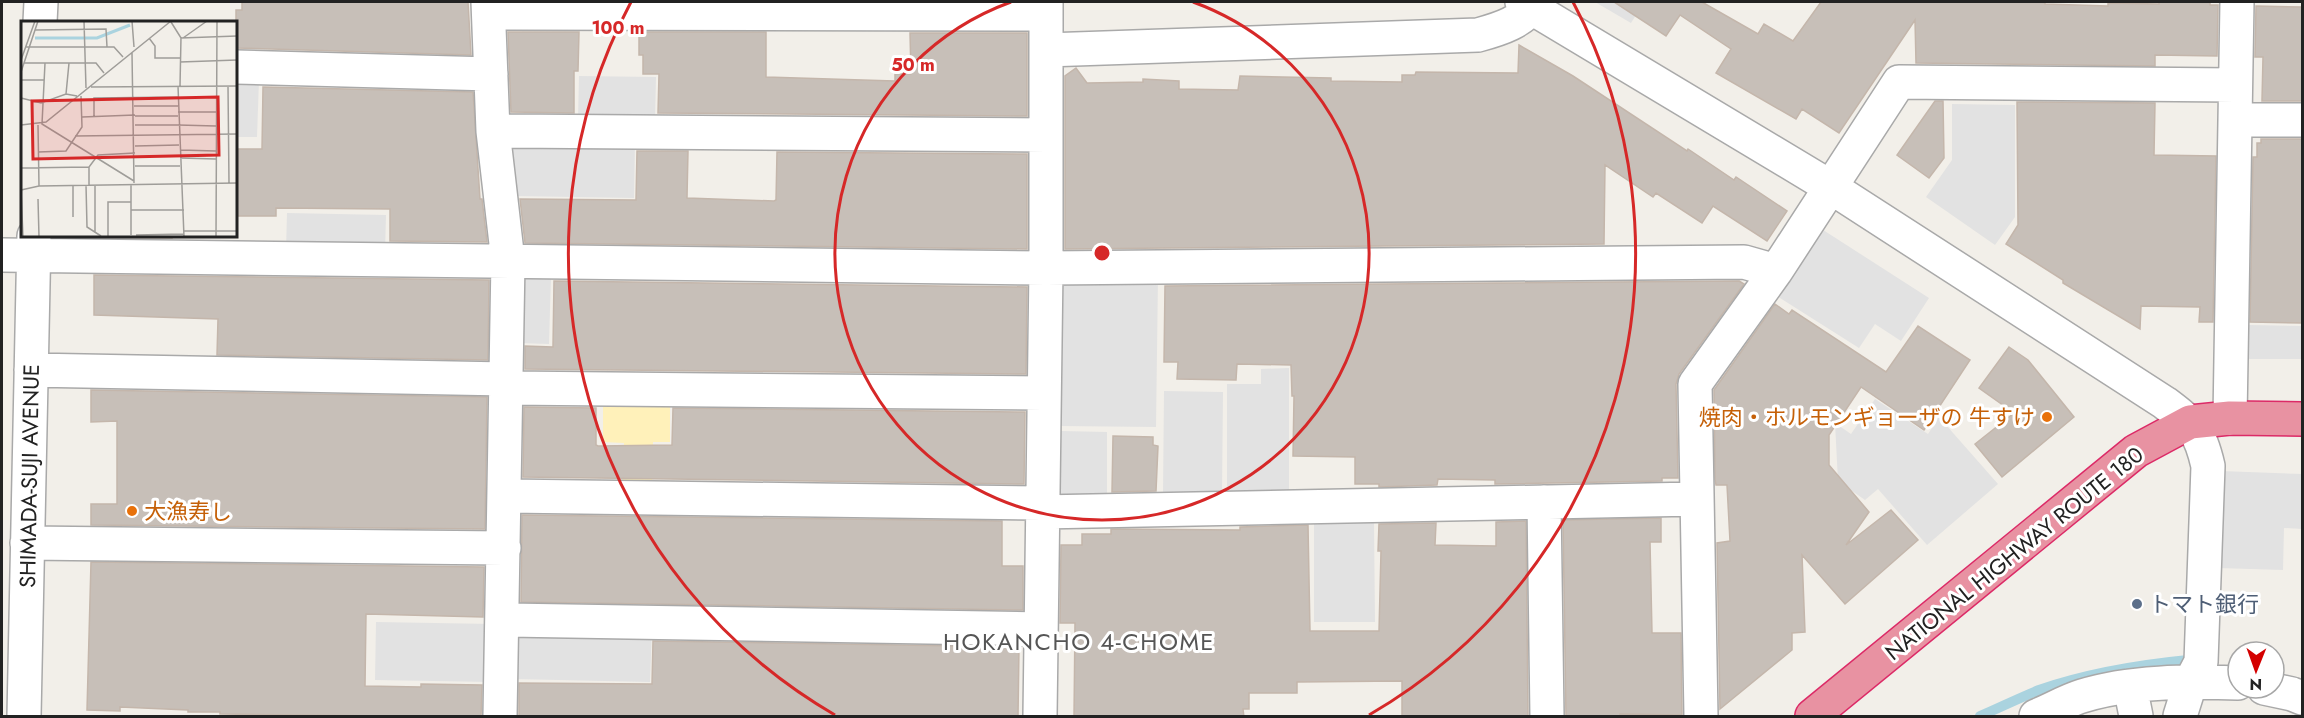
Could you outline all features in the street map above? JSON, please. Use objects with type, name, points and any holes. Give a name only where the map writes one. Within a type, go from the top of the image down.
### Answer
[{"type":"highway","name":"NATIONAL HIGHWAY ROUTE 180","points":[[1812,717],[2136,451],[2190,422],[2230,418],[2302,418]]},
{"type":"street","points":[[40,21],[41,2]]},
{"type":"street","points":[[2230,418],[2237,2]]},
{"type":"street","points":[[1046,50],[1478,35],[1505,28],[1530,4],[1832,188],[2165,403],[2190,422],[2202,442],[2208,466],[2201,662],[2191,681],[2180,717]]},
{"type":"street","points":[[500,717],[507,261],[493,131],[489,7],[1046,8],[1046,268],[1041,507],[1040,717]]},
{"type":"street","points":[[237,66],[491,74]]},
{"type":"street","points":[[1701,717],[1695,384],[1776,271],[1899,82],[2235,85]]},
{"type":"street","points":[[2235,120],[2302,120]]},
{"type":"street","points":[[493,131],[1046,135]]},
{"type":"street","points":[[2,255],[34,246],[507,261],[1046,268],[1744,262],[1776,271]]},
{"type":"street","name":"SHIMADA-SUJI AVENUE","points":[[24,717],[34,246]]},
{"type":"street","points":[[31,370],[506,383],[1043,393]]},
{"type":"street","points":[[504,496],[1041,507],[1696,499]]},
{"type":"street","points":[[1544,502],[1546,717]]},
{"type":"street","points":[[27,543],[504,548]]},
{"type":"street","points":[[503,620],[1041,629]]},
{"type":"street","points":[[2036,717],[2082,696],[2133,701],[2191,681],[2226,682]]},
{"type":"street","points":[[2286,693],[2302,698]]},
{"type":"sand","points":[[603,398],[670,400],[670,442],[653,442],[652,489],[622,489],[624,443],[603,442]]},
{"type":"shaded area","points":[[1595,2],[1644,2],[1631,23]]},
{"type":"shaded area","points":[[579,76],[656,77],[655,121],[578,120]]},
{"type":"shaded area","points":[[237,80],[259,80],[257,137],[237,137]]},
{"type":"shaded area","points":[[1952,104],[2015,105],[2015,217],[1995,245],[1926,197],[1952,160]]},
{"type":"shaded area","points":[[506,141],[635,142],[634,198],[514,196]]},
{"type":"shaded area","points":[[287,213],[386,215],[385,253],[286,250]]},
{"type":"shaded area","points":[[1820,228],[1929,298],[1901,341],[1875,324],[1859,348],[1777,296]]},
{"type":"shaded area","points":[[519,275],[551,276],[549,344],[517,343]]},
{"type":"shaded area","points":[[1062,276],[1158,277],[1156,427],[1060,426]]},
{"type":"shaded area","points":[[2249,325],[2302,326],[2302,359],[2249,359]]},
{"type":"shaded area","points":[[1289,368],[1289,490],[1227,491],[1227,384],[1261,384],[1261,369]]},
{"type":"shaded area","points":[[1164,391],[1223,392],[1222,493],[1163,493]]},
{"type":"shaded area","points":[[1875,399],[1928,434],[1939,417],[1998,484],[1927,545],[1878,489],[1865,500],[1838,481],[1835,423],[1851,434]]},
{"type":"shaded area","points":[[1061,431],[1107,432],[1107,496],[1060,496]]},
{"type":"shaded area","points":[[2221,471],[2302,474],[2302,529],[2284,528],[2283,570],[2218,568]]},
{"type":"shaded area","points":[[1314,523],[1374,523],[1375,622],[1314,622]]},
{"type":"shaded area","points":[[376,622],[493,624],[492,682],[375,680]]},
{"type":"shaded area","points":[[514,627],[652,629],[650,682],[513,679]]},
{"type":"building","points":[[242,2],[468,2],[471,55],[237,48],[236,10],[242,10]]},
{"type":"building","points":[[1614,2],[1702,2],[1758,34],[1764,24],[1793,41],[1821,2],[2045,2],[2045,4],[2108,6],[2108,3],[2210,2],[2210,5],[2218,5],[2217,56],[2155,55],[2155,66],[1916,63],[1915,20],[1839,133],[1802,109],[1796,119],[1716,73],[1731,49],[1680,15],[1666,36]]},
{"type":"building","points":[[2256,6],[2302,7],[2302,101],[2262,101],[2263,57],[2255,57]]},
{"type":"building","points":[[508,32],[579,32],[578,71],[574,71],[574,113],[511,112]]},
{"type":"building","points":[[639,32],[766,32],[766,77],[895,81],[895,74],[911,74],[910,33],[1027,33],[1027,116],[658,113],[659,74],[643,74],[643,55],[639,55]]},
{"type":"building","points":[[1519,45],[1573,76],[1687,151],[1688,149],[1734,180],[1736,177],[1787,211],[1767,241],[1713,206],[1702,223],[1656,193],[1653,197],[1605,165],[1604,244],[1065,249],[1065,76],[1076,68],[1087,83],[1143,82],[1143,79],[1179,81],[1179,89],[1238,90],[1240,76],[1402,82],[1402,75],[1415,75],[1416,72],[1518,73]]},
{"type":"building","points":[[263,87],[473,92],[480,199],[482,199],[487,242],[390,241],[390,209],[276,208],[276,216],[237,216],[237,149],[262,149]]},
{"type":"building","points":[[1935,101],[1943,101],[1944,158],[1929,178],[1897,155]]},
{"type":"building","points":[[2017,102],[2155,103],[2154,155],[2216,156],[2213,322],[2199,322],[2200,307],[2141,306],[2140,329],[2063,283],[2063,280],[2006,244],[2018,225]]},
{"type":"building","points":[[2261,139],[2302,139],[2302,323],[2250,322],[2253,157],[2257,157],[2257,143],[2261,143]]},
{"type":"building","points":[[637,151],[688,151],[687,198],[774,201],[776,200],[777,152],[1027,154],[1027,249],[525,243],[520,199],[636,200]]},
{"type":"building","points":[[94,237],[172,237],[172,238]]},
{"type":"building","points":[[94,275],[489,280],[488,360],[217,355],[218,319],[94,315]]},
{"type":"building","points":[[554,281],[1027,287],[1026,374],[525,369],[525,346],[553,347]]},
{"type":"building","points":[[1739,281],[1744,284],[1679,374],[1676,384],[1678,478],[1662,478],[1662,481],[1495,484],[1495,480],[1438,479],[1437,485],[1379,487],[1379,484],[1355,484],[1355,457],[1293,456],[1294,396],[1292,396],[1291,365],[1237,364],[1236,380],[1177,379],[1178,362],[1164,362],[1165,286]]},
{"type":"building","points":[[1775,304],[1789,314],[1792,310],[1886,372],[1918,326],[1970,360],[1924,430],[1861,387],[1829,435],[1829,465],[1869,512],[1846,545],[1891,510],[1918,540],[1845,604],[1802,555],[1805,632],[1792,633],[1792,650],[1720,709],[1717,543],[1730,541],[1727,485],[1716,485],[1715,479],[1714,390]]},
{"type":"building","points":[[2009,347],[2028,360],[2074,417],[2002,477],[1975,444],[2014,413],[1979,388]]},
{"type":"building","points":[[91,390],[487,397],[485,529],[91,525],[91,504],[117,504],[117,421],[91,422]]},
{"type":"building","points":[[524,407],[596,408],[596,445],[598,446],[672,445],[673,408],[1025,412],[1024,484],[523,477]]},
{"type":"building","points":[[1113,436],[1153,437],[1153,445],[1158,446],[1156,491],[1112,492]]},
{"type":"building","points":[[522,515],[1002,521],[1002,566],[1023,566],[1023,610],[521,602]]},
{"type":"building","points":[[1661,518],[1661,542],[1650,542],[1652,633],[1681,633],[1682,715],[1620,714],[1620,717],[1566,717],[1563,520]]},
{"type":"building","points":[[1526,521],[1528,717],[1402,717],[1402,681],[1297,682],[1297,693],[1249,693],[1249,709],[1243,709],[1244,717],[1074,717],[1075,623],[1060,623],[1061,545],[1082,545],[1082,534],[1111,534],[1111,529],[1240,530],[1240,527],[1308,525],[1310,631],[1379,631],[1381,551],[1378,551],[1379,524],[1436,523],[1435,545],[1496,546],[1496,522]]},
{"type":"building","points":[[91,562],[484,567],[483,617],[366,614],[365,686],[482,685],[481,717],[220,714],[220,712],[120,707],[120,711],[87,710]]},
{"type":"building","points":[[653,641],[1019,647],[1018,717],[519,717],[519,683],[652,684]]},
{"type":"waterway","points":[[1980,716],[2039,690],[2094,674],[2188,660]]},
{"type":"place","name":"焼肉・ホルモンギョーザの 牛すけ","points":[[2047,417]]},
{"type":"place","name":"大漁寿し","points":[[132,511]]},
{"type":"place","name":"トマト銀行","points":[[2137,604]]},
{"type":"district","name":"HOKANCHO 4-CHOME","points":[[1079,641]]}]
